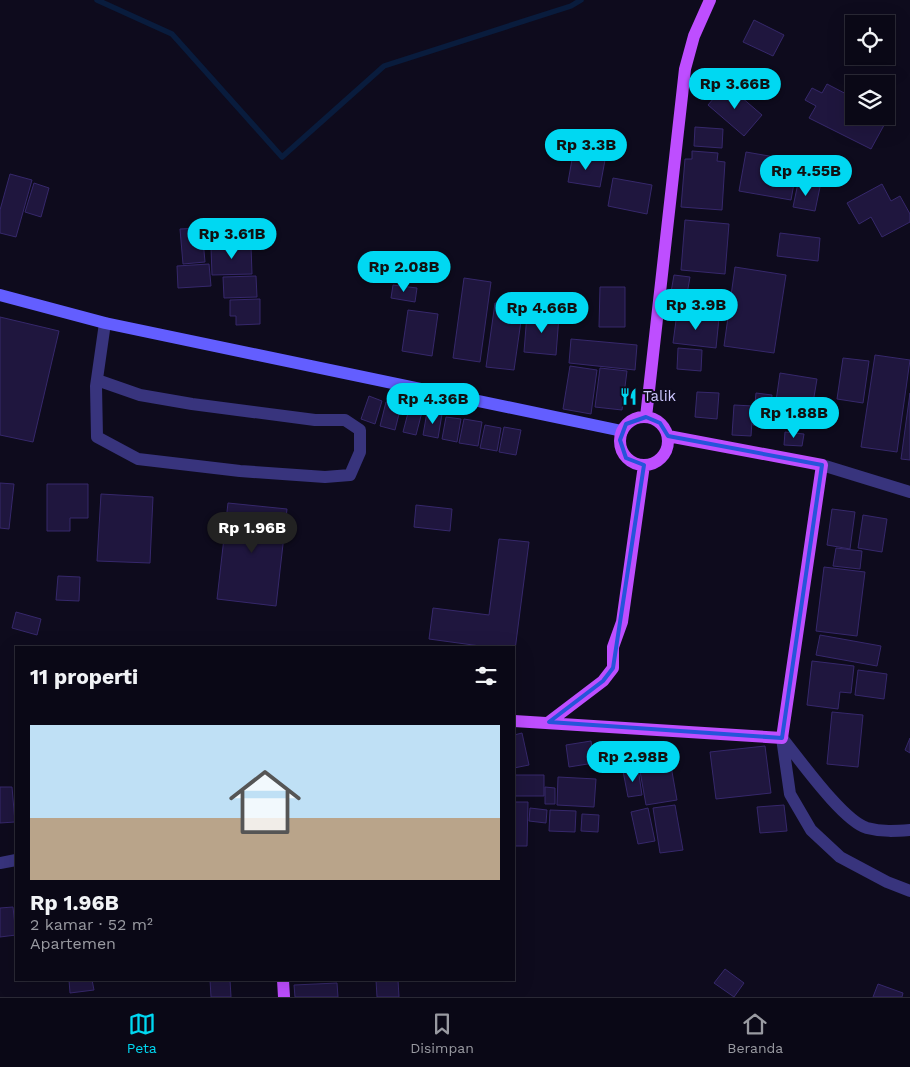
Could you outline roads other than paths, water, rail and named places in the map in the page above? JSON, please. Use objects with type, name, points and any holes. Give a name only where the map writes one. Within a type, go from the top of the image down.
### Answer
[{"type":"main road","points":[[646,417],[685,68],[694,36],[710,0]]},
{"type":"main road","points":[[646,417],[660,423],[668,436],[668,445],[665,453],[660,460],[652,464],[634,463],[626,458],[621,450],[620,440],[622,431],[632,420],[646,417]]},
{"type":"main road","points":[[515,721],[782,738],[822,465],[668,436]]},
{"type":"main road","points":[[549,722],[603,681],[614,668],[614,647],[622,622],[644,465]]},
{"type":"main road","points":[[283,981],[284,997]]},
{"type":"street","points":[[0,295],[106,323],[622,431]]},
{"type":"street","points":[[98,380],[140,395],[183,402],[315,420],[345,420],[360,430],[360,452],[350,475],[325,477],[240,471],[138,459],[97,437],[98,380],[106,323]]},
{"type":"street","points":[[822,465],[910,492]]},
{"type":"street","points":[[782,738],[842,812],[866,828],[889,832],[910,830]]},
{"type":"street","points":[[782,738],[790,794],[811,830],[840,857],[887,882],[910,891]]},
{"type":"street","points":[[0,862],[15,860]]},
{"type":"waterway","points":[[97,0],[172,34],[282,157],[384,66],[571,6],[581,0]]},
{"type":"place","name":"Talik","points":[[629,396]]}]
